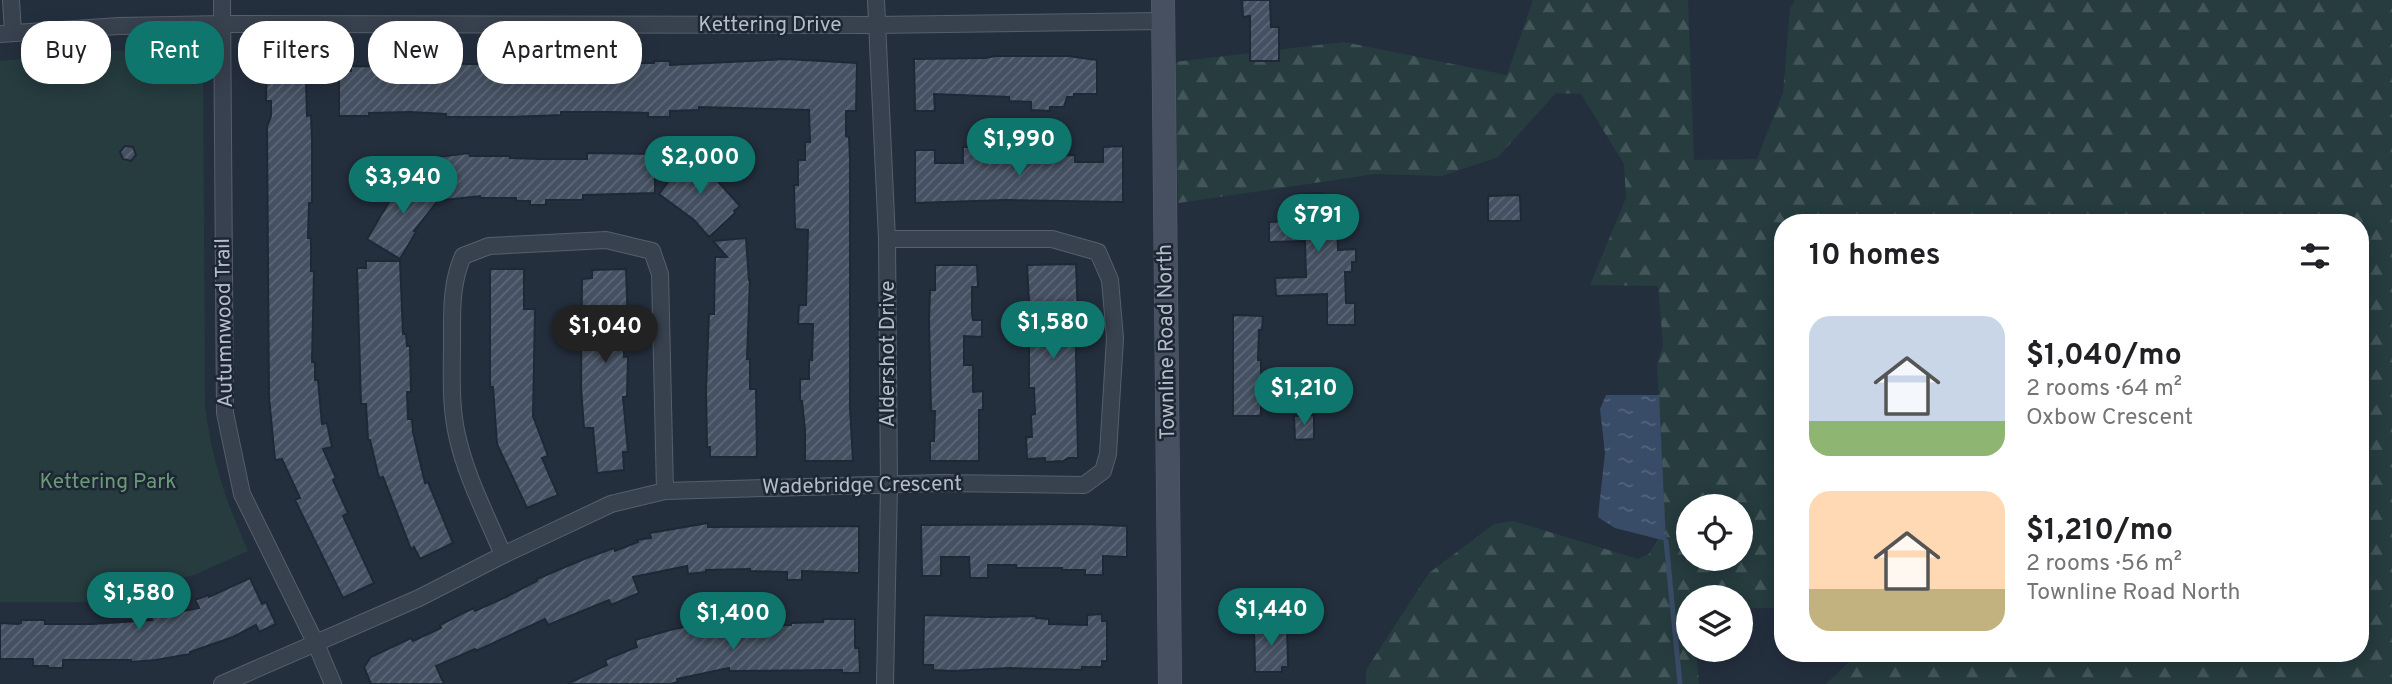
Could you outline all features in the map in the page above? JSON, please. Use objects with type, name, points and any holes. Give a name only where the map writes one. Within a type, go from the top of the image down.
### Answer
[{"type":"main road","name":"Townline Road North","points":[[1163,10],[1170,684]]},
{"type":"street","points":[[6,33],[11,0]]},
{"type":"street","name":"Autumnwood Trail","points":[[222,0],[223,21]]},
{"type":"street","name":"Aldershot Drive","points":[[876,0],[875,25],[887,239],[889,486],[885,684]]},
{"type":"street","name":"Kettering Drive","points":[[224,24],[875,25],[1163,10]]},
{"type":"street","name":"Kettering Drive","points":[[6,33],[125,26]]},
{"type":"street","name":"Autumnwood Trail","points":[[223,84],[225,412],[242,494],[333,684]]},
{"type":"street","name":"Wadebridge Crescent","points":[[222,684],[419,598],[611,504],[665,491],[940,483],[1084,485],[1103,471],[1108,454],[1115,338],[1110,280],[1098,252],[1052,239],[887,239]]},
{"type":"street","points":[[503,555],[466,466],[456,433],[452,384],[452,306],[455,274],[463,256],[489,246],[606,240],[652,251],[660,274],[665,491]]},
{"type":"green space","points":[[1533,0],[1688,0],[1694,160],[1757,159],[1783,93],[1790,8],[1795,0],[2392,0],[2392,684],[1826,684],[1849,662],[2369,662],[2369,214],[1774,214],[1774,608],[1753,608],[1753,585],[1676,585],[1676,662],[1697,662],[1699,684],[1366,684],[1366,670],[1429,573],[1494,524],[1513,521],[1638,559],[1649,554],[1658,539],[1666,541],[1657,364],[1663,345],[1658,286],[1590,285],[1626,198],[1624,164],[1581,94],[1556,93],[1498,157],[1442,176],[1375,174],[1178,203],[1175,62],[1344,42],[1507,75]]},
{"type":"green space","name":"Kettering Park","points":[[125,50],[125,84],[203,84],[205,406],[221,480],[248,551],[194,575],[142,587],[108,591],[108,602],[0,602],[0,61],[21,59],[21,84],[111,84],[111,51]]},
{"type":"water","points":[[1606,395],[1659,395],[1666,541],[1615,528],[1598,517],[1605,453],[1600,409]]},
{"type":"building","points":[[1242,0],[1270,0],[1271,27],[1279,27],[1279,61],[1250,61],[1250,16],[1243,17]]},
{"type":"building","points":[[1068,56],[1097,60],[1097,94],[1074,94],[1074,97],[1067,97],[1064,107],[1050,107],[1050,111],[1031,110],[1031,102],[1009,101],[1009,97],[934,94],[935,111],[915,111],[914,59]]},
{"type":"building","points":[[786,59],[857,63],[856,111],[846,111],[850,160],[850,408],[853,461],[805,461],[800,379],[809,379],[813,324],[798,324],[799,305],[806,305],[808,230],[795,229],[794,185],[798,185],[798,160],[805,160],[805,142],[810,142],[809,110],[699,107],[699,110],[670,111],[670,117],[613,112],[561,112],[561,115],[510,117],[446,117],[446,114],[410,112],[339,116],[339,84],[354,84],[354,66],[368,66],[368,84],[463,84],[463,64],[477,64],[477,84],[642,84],[642,63],[670,61],[670,65]]},
{"type":"building","points":[[266,84],[306,84],[307,116],[311,115],[312,139],[312,203],[309,203],[308,238],[311,238],[311,271],[314,271],[312,362],[315,362],[315,380],[318,380],[322,424],[327,423],[332,447],[323,449],[348,513],[343,516],[374,583],[343,598],[295,500],[300,498],[282,459],[275,460],[269,397],[267,127],[271,116],[271,101],[266,101]]},
{"type":"building","points":[[125,146],[133,147],[136,155],[131,161],[123,159],[120,152]]},
{"type":"building","points":[[1123,146],[1123,202],[1006,200],[915,203],[915,150],[935,150],[935,163],[963,163],[963,147],[982,147],[982,159],[1037,160],[1037,156],[1075,155],[1075,162],[1103,162],[1103,147]]},
{"type":"building","points":[[469,153],[470,156],[540,159],[587,159],[587,153],[655,154],[655,193],[583,195],[583,200],[546,200],[546,205],[530,205],[530,201],[516,201],[516,198],[480,196],[444,200],[438,157]]},
{"type":"building","points":[[694,158],[714,173],[712,175],[740,206],[709,237],[694,220],[659,194],[685,160],[690,164]]},
{"type":"building","points":[[408,173],[440,198],[414,231],[416,232],[400,259],[367,239],[389,202],[387,201]]},
{"type":"building","points":[[1297,194],[1342,195],[1343,209],[1337,210],[1338,250],[1356,249],[1356,262],[1352,262],[1352,272],[1345,272],[1346,303],[1355,303],[1355,325],[1327,325],[1327,294],[1276,296],[1275,278],[1306,277],[1305,241],[1269,242],[1269,222],[1289,221],[1292,198],[1297,197]]},
{"type":"building","points":[[1520,195],[1521,221],[1488,221],[1488,196]]},
{"type":"building","points":[[746,238],[750,280],[747,359],[750,359],[750,389],[756,389],[757,457],[710,457],[710,447],[707,447],[706,390],[709,314],[714,314],[715,257],[727,257],[713,241]]},
{"type":"building","points":[[366,261],[400,261],[403,334],[406,334],[407,346],[410,346],[411,392],[407,392],[408,419],[412,419],[425,483],[428,482],[453,543],[420,559],[414,547],[411,549],[383,477],[379,478],[368,440],[366,404],[361,404],[357,268],[366,268]]},
{"type":"building","points":[[1076,264],[1078,458],[1045,462],[1045,458],[1027,459],[1026,437],[1032,437],[1031,415],[1035,414],[1034,388],[1029,388],[1029,335],[1026,335],[1026,319],[1030,319],[1027,265]]},
{"type":"building","points":[[935,265],[977,265],[978,287],[972,287],[972,314],[973,320],[982,320],[982,337],[964,336],[964,365],[973,365],[973,392],[983,391],[983,410],[979,410],[979,461],[930,461],[935,411],[931,411],[929,321],[930,290],[935,290]]},
{"type":"building","points":[[490,269],[524,269],[524,309],[535,309],[533,416],[548,456],[542,458],[558,495],[527,508],[497,444],[493,387],[490,387]]},
{"type":"building","points":[[626,269],[628,325],[624,326],[624,357],[628,356],[627,397],[623,397],[628,452],[623,452],[624,470],[597,473],[593,428],[584,428],[581,388],[582,279],[592,278],[592,270]]},
{"type":"building","points":[[1233,315],[1263,316],[1262,330],[1259,330],[1261,415],[1258,416],[1233,416]]},
{"type":"building","points":[[1314,415],[1314,439],[1295,440],[1294,416]]},
{"type":"building","points":[[708,523],[708,527],[859,526],[859,573],[802,571],[802,580],[787,580],[787,572],[750,569],[706,570],[688,574],[687,566],[633,577],[639,593],[611,605],[609,600],[548,625],[545,619],[436,666],[444,684],[371,684],[364,667],[371,657],[411,638],[413,641],[441,628],[440,625],[459,615],[474,608],[475,611],[537,579],[584,559],[614,548],[615,551],[638,542],[637,540],[651,538],[650,533]]},
{"type":"building","points":[[921,525],[1127,526],[1127,557],[1103,556],[1103,575],[1085,575],[1085,570],[1062,568],[988,565],[988,578],[970,578],[969,557],[941,557],[941,576],[922,576]]},
{"type":"building","points":[[250,578],[262,604],[266,602],[276,624],[259,632],[256,625],[190,654],[156,660],[63,660],[63,668],[48,668],[33,666],[33,659],[0,659],[0,623],[18,624],[21,620],[45,620],[45,624],[92,624],[152,620],[151,617],[199,608],[195,600],[208,595],[209,597]]},
{"type":"building","points":[[1102,614],[1102,621],[1107,621],[1107,661],[1102,661],[1102,667],[1082,667],[1082,670],[1009,668],[952,671],[933,670],[933,665],[923,665],[924,615],[1036,616],[1049,619],[1049,624],[1087,625],[1087,615]]},
{"type":"building","points":[[823,619],[855,619],[855,648],[859,648],[860,673],[842,673],[842,670],[729,671],[729,668],[677,679],[678,682],[670,684],[567,684],[607,665],[605,660],[637,647],[635,640],[670,630],[702,623],[703,628],[743,624],[791,625],[823,622]]},
{"type":"building","points":[[1254,624],[1287,624],[1288,667],[1282,667],[1282,672],[1255,672]]},
{"type":"waterway","points":[[1666,541],[1680,684]]}]
